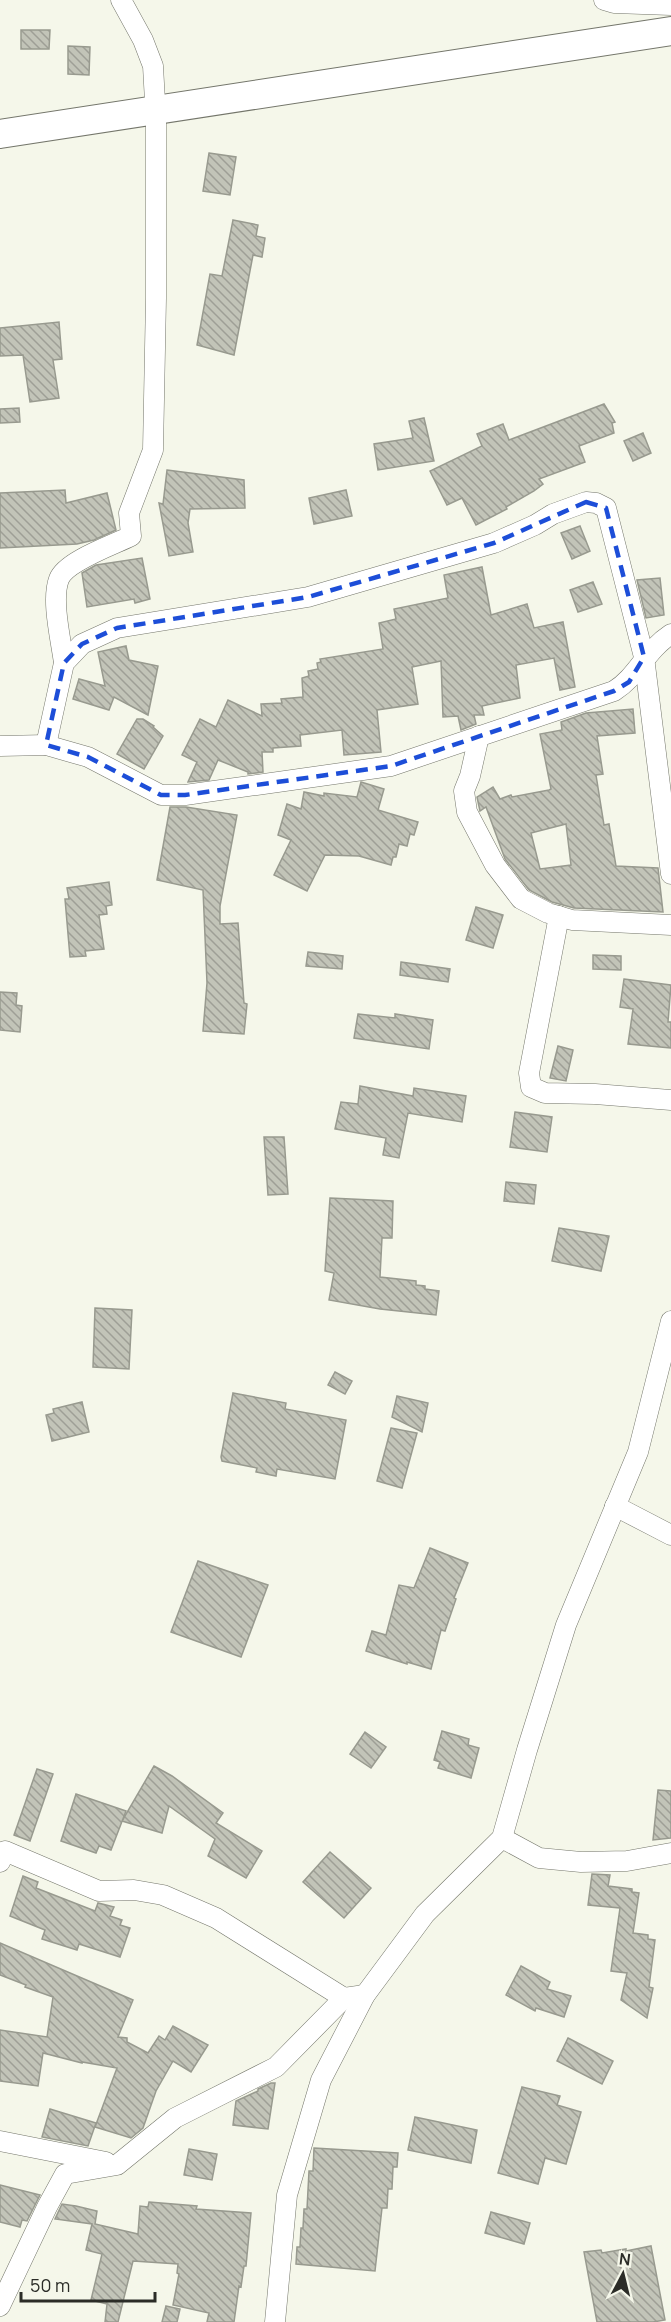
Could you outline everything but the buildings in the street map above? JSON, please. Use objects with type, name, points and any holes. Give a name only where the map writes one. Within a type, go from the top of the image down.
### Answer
[{"type":"main road","points":[[0,134],[671,31]]},
{"type":"street","points":[[46,745],[64,663],[56,598],[59,578],[75,563],[131,536],[129,513],[153,450],[156,298],[153,66],[143,40],[121,0]]},
{"type":"street","points":[[604,0],[614,3],[671,5]]},
{"type":"street","points":[[64,663],[82,644],[117,628],[308,597],[494,543],[535,525],[553,514],[586,502],[596,503],[606,508],[644,657],[671,874]]},
{"type":"street","points":[[0,746],[46,745],[88,757],[161,795],[185,795],[391,766],[615,691],[628,682],[644,657],[671,634]]},
{"type":"street","points":[[479,736],[470,776],[464,791],[466,812],[495,865],[520,899],[548,914],[572,920],[671,925]]},
{"type":"street","points":[[559,916],[529,1073],[531,1087],[545,1093],[671,1100]]},
{"type":"street","points":[[276,2322],[287,2195],[321,2080],[366,1995],[425,1914],[502,1838],[566,1625],[638,1452],[670,1332]]},
{"type":"street","points":[[615,1506],[671,1534]]},
{"type":"street","points":[[502,1838],[539,1858],[581,1862],[627,1861],[671,1853]]},
{"type":"street","points":[[0,1862],[5,1851],[99,1891],[134,1890],[163,1895],[216,1918],[285,1959],[344,1998]]},
{"type":"street","points":[[0,2306],[65,2174],[117,2164],[175,2118],[276,2067],[344,1998],[366,1995]]},
{"type":"street","points":[[0,2141],[117,2164]]},
{"type":"highlighted area","points":[[586,502],[606,508],[644,657],[629,682],[614,691],[391,766],[185,795],[161,795],[88,757],[46,745],[64,663],[82,644],[117,628],[308,597],[494,543]]}]
